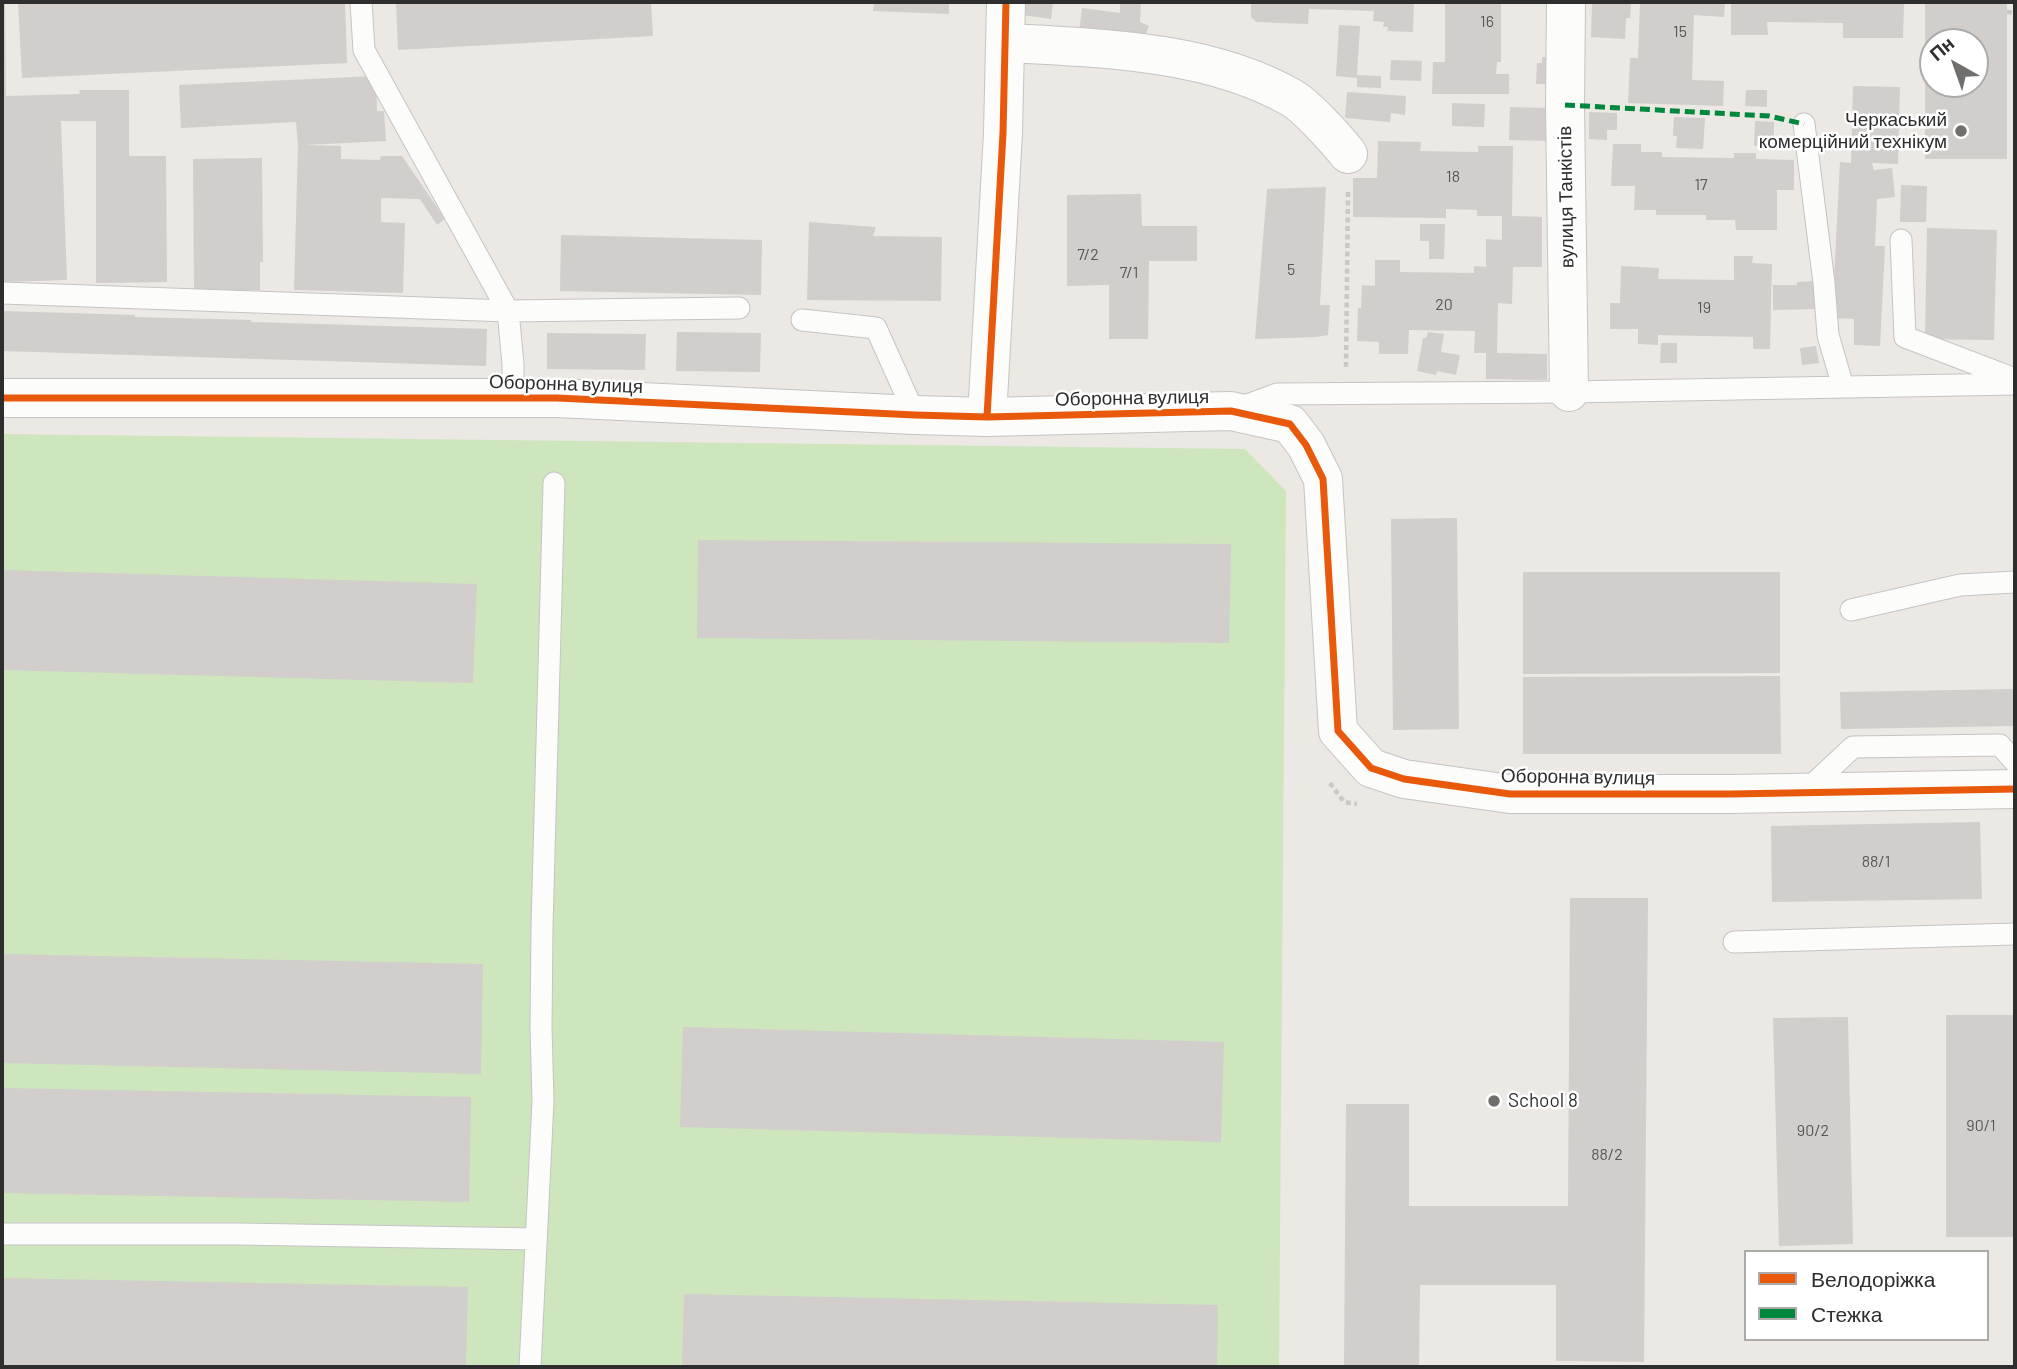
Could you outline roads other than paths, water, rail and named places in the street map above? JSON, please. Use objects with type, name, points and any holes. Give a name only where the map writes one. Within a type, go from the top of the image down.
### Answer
[{"type":"street","points":[[987,417],[1006,2]]},
{"type":"street","name":"вулиця Танкістів","points":[[1566,2],[1569,392]]},
{"type":"street","points":[[1006,43],[1096,48],[1207,64],[1255,81],[1294,99],[1348,154]]},
{"type":"street","name":"Оборонна вулиця","points":[[2,398],[557,398],[987,417],[1231,411],[1290,424],[1306,445],[1323,479],[1338,731],[1371,768],[1404,779],[1510,794],[2015,789]]},
{"type":"lane","points":[[361,2],[363,50],[508,311],[513,398]]},
{"type":"lane","points":[[1804,124],[1828,335],[1843,387]]},
{"type":"lane","points":[[1901,240],[1905,337],[2015,382]]},
{"type":"lane","points":[[2,293],[508,311],[740,308]]},
{"type":"lane","points":[[802,320],[876,328],[915,415]]},
{"type":"lane","points":[[1231,411],[1277,394],[1569,392],[2015,382]]},
{"type":"lane","points":[[530,1367],[543,1101],[542,940],[554,483]]},
{"type":"lane","points":[[1851,610],[1960,585],[2015,582]]},
{"type":"lane","points":[[1804,792],[1853,747],[2000,745],[2015,762]]},
{"type":"lane","points":[[1734,942],[2015,934]]},
{"type":"lane","points":[[2,1234],[238,1234],[536,1239]]},
{"type":"place","name":"Черкаський комерційний технікум","points":[[1961,131]]},
{"type":"place","name":"School 8","points":[[1494,1101]]}]
